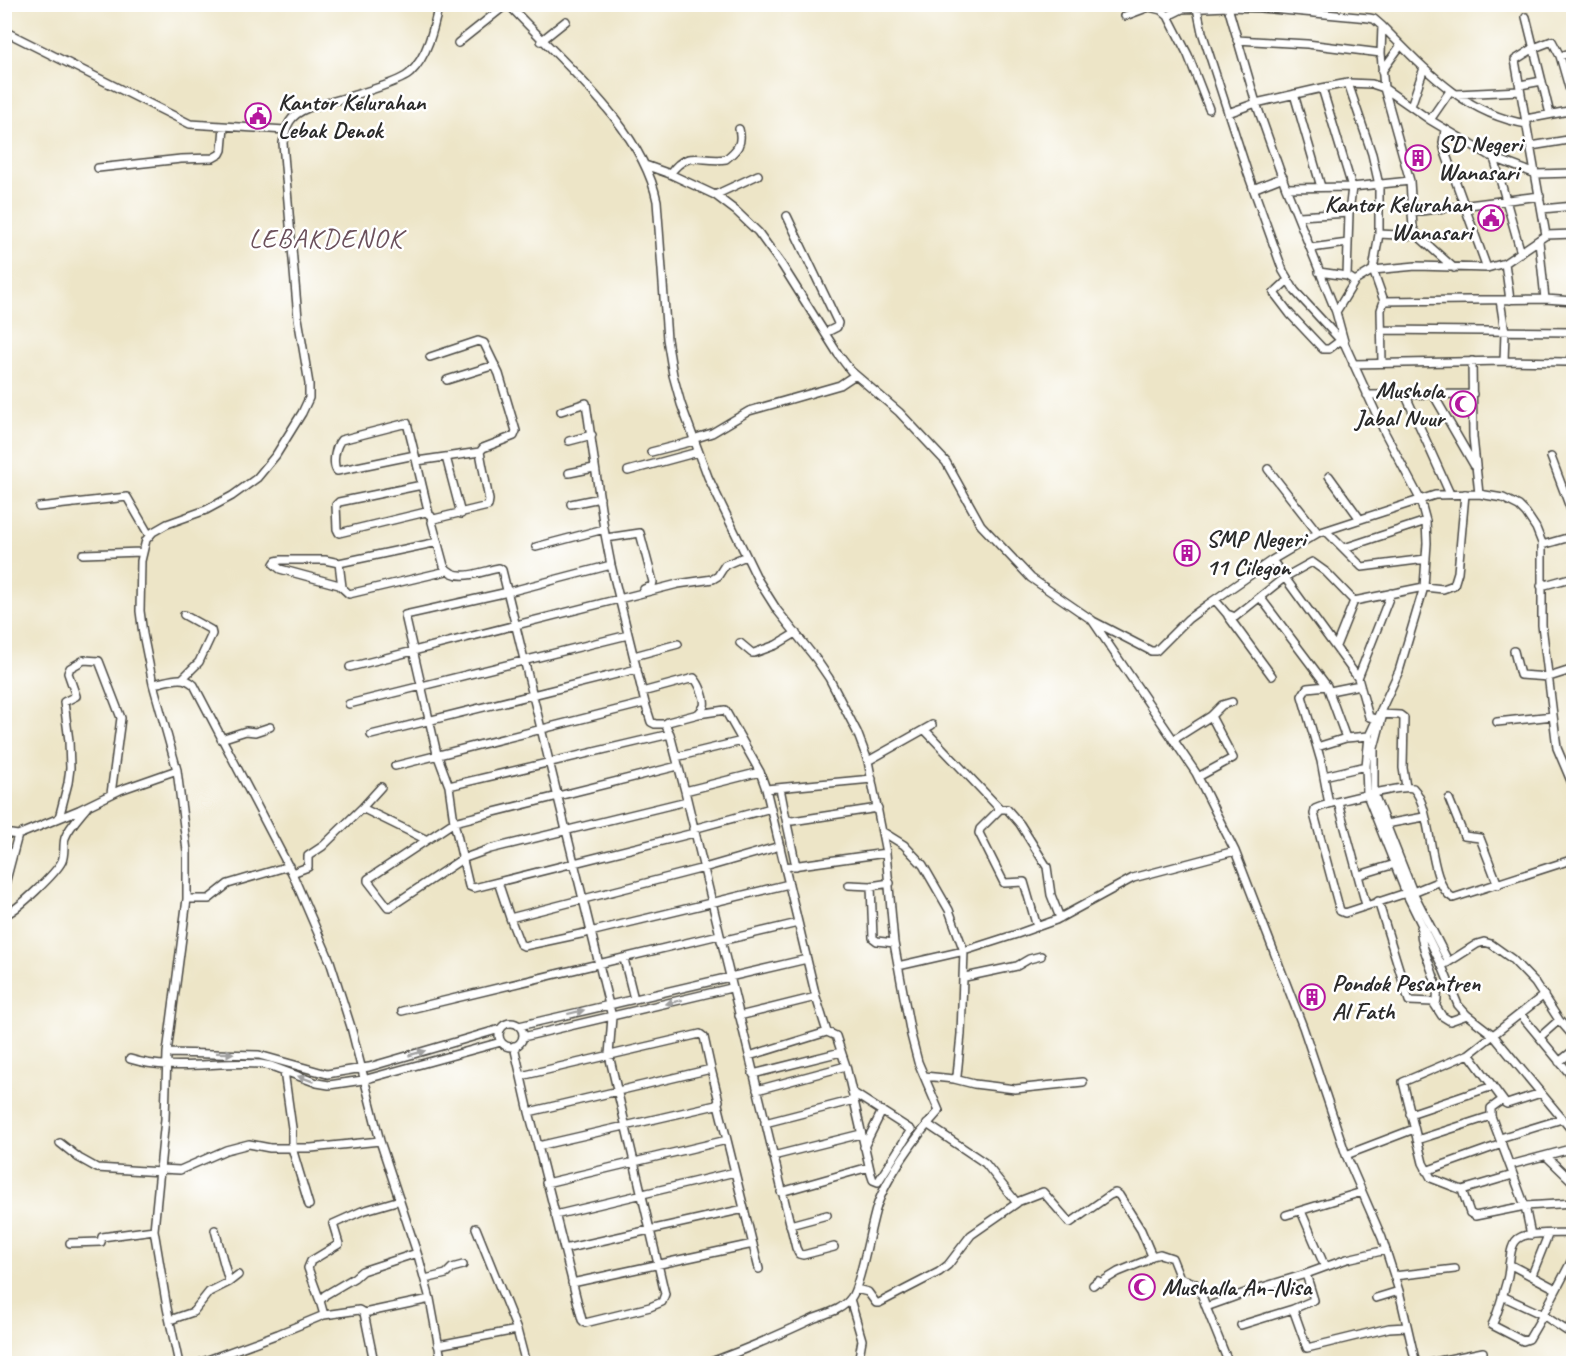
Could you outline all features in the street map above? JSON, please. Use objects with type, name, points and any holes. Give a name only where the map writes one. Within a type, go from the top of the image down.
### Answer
[{"type":"street","points":[[179,1364],[154,1230],[165,1119],[167,1053],[187,899],[186,836],[177,770],[153,684],[140,611],[142,552],[149,535],[167,524],[206,510],[246,488],[276,455],[309,398],[309,384],[298,318],[283,143],[285,130],[290,120],[301,111],[401,79],[410,73],[429,41],[439,4]]},
{"type":"street","points":[[458,43],[508,4],[541,41],[603,103],[645,165],[657,201],[669,356],[681,404],[698,452],[746,556],[777,610],[829,678],[857,732],[868,761],[883,832],[890,883],[894,943],[910,1035],[939,1111],[927,1124],[882,1192],[867,1241],[856,1289],[850,1299],[836,1310],[764,1342],[705,1364]]},
{"type":"street","points":[[1125,16],[1149,7],[1161,10],[1168,16],[1188,55],[1209,109]]},
{"type":"street","points":[[1228,7],[1256,103],[1286,188],[1336,312],[1342,342],[1420,499],[1426,521],[1424,587],[1399,671],[1369,736],[1366,766],[1371,794],[1421,926],[1445,964]]},
{"type":"street","points":[[1168,16],[1177,11],[1228,7],[1312,11],[1374,19],[1452,92],[1505,121],[1527,121],[1550,114],[1573,111]]},
{"type":"street","points":[[1197,8],[1199,21],[1253,189],[1288,280],[1295,291],[1342,342]]},
{"type":"street","points":[[1526,17],[1550,114]]},
{"type":"street","points":[[541,41],[566,21]]},
{"type":"street","points":[[1382,26],[1380,53],[1384,88],[1410,181],[1413,228],[1418,236],[1454,268]]},
{"type":"street","points":[[4,31],[189,124],[285,130]]},
{"type":"street","points":[[1237,40],[1307,44],[1380,53]]},
{"type":"street","points":[[1546,235],[1527,121],[1514,61],[1534,48],[1552,41],[1560,56],[1570,91]]},
{"type":"street","points":[[1382,71],[1401,45]]},
{"type":"street","points":[[1560,56],[1574,52]]},
{"type":"street","points":[[1411,106],[1424,68]]},
{"type":"street","points":[[1430,120],[1452,92],[1520,88],[1542,81]]},
{"type":"street","points":[[1228,113],[1256,103],[1322,88],[1348,83],[1372,84],[1384,88],[1445,130],[1494,158],[1536,174],[1574,173]]},
{"type":"street","points":[[1348,83],[1372,154],[1379,185],[1379,234],[1373,270],[1384,301],[1381,310],[1382,363]]},
{"type":"street","points":[[1322,88],[1353,187],[1349,213],[1347,276]]},
{"type":"street","points":[[1294,94],[1321,188]]},
{"type":"street","points":[[98,168],[213,158],[222,150],[224,127]]},
{"type":"street","points":[[670,174],[685,159],[726,159],[741,142],[739,129]]},
{"type":"street","points":[[1445,130],[1443,143],[1445,152],[1487,268]]},
{"type":"street","points":[[1531,146],[1574,140]]},
{"type":"street","points":[[1494,158],[1521,253]]},
{"type":"street","points":[[645,165],[715,195],[758,232],[789,274],[838,354],[855,375],[899,412],[937,451],[952,472],[972,513],[1031,578],[1092,620],[1154,651],[1163,646],[1194,615],[1215,600],[1272,560],[1322,532],[1435,495],[1479,494],[1503,498],[1519,506],[1536,528],[1542,545],[1542,625],[1558,755],[1574,788]]},
{"type":"street","points":[[715,195],[758,175]]},
{"type":"street","points":[[1253,189],[1283,177]]},
{"type":"street","points":[[1286,188],[1353,187],[1410,181]]},
{"type":"street","points":[[1413,212],[1540,196]]},
{"type":"street","points":[[1542,208],[1574,206]]},
{"type":"street","points":[[1299,216],[1349,213]]},
{"type":"street","points":[[787,216],[838,324],[837,327],[825,333]]},
{"type":"street","points":[[1379,234],[1418,236]]},
{"type":"street","points":[[1336,312],[1355,281],[1373,270],[1409,266],[1487,268],[1505,263],[1546,235],[1574,234]]},
{"type":"street","points":[[1539,241],[1545,299]]},
{"type":"street","points":[[1311,248],[1348,243]]},
{"type":"street","points":[[1573,244],[1574,261]]},
{"type":"street","points":[[1505,263],[1510,300]]},
{"type":"street","points":[[1319,272],[1347,276],[1355,281]]},
{"type":"street","points":[[1288,280],[1274,293],[1290,314],[1323,349],[1329,349],[1342,342]]},
{"type":"street","points":[[1384,301],[1545,299],[1574,301]]},
{"type":"street","points":[[1500,300],[1504,332],[1504,361]]},
{"type":"street","points":[[1381,330],[1574,333]]},
{"type":"street","points":[[430,357],[480,341],[484,343],[495,365],[516,434],[483,448],[480,452],[446,457],[416,458],[337,471],[334,465],[340,440],[407,423],[416,458],[422,485],[447,571]]},
{"type":"street","points":[[1353,364],[1473,361],[1567,362],[1574,356]]},
{"type":"street","points":[[1473,361],[1473,437],[1479,494]]},
{"type":"street","points":[[447,380],[495,365]]},
{"type":"street","points":[[651,452],[712,433],[749,411],[840,385],[855,375]]},
{"type":"street","points":[[1405,394],[1450,494]]},
{"type":"street","points":[[1433,394],[1475,468]]},
{"type":"street","points":[[1367,395],[1473,394]]},
{"type":"street","points":[[561,411],[586,403],[592,435],[594,468],[611,565],[651,722],[665,724],[698,714],[725,710],[760,772],[771,808],[826,1032]]},
{"type":"street","points":[[569,441],[592,435]]},
{"type":"street","points":[[431,517],[486,508],[489,504],[480,452]]},
{"type":"street","points":[[628,471],[698,452]]},
{"type":"street","points":[[446,457],[461,513]]},
{"type":"street","points":[[1551,457],[1574,518]]},
{"type":"street","points":[[569,473],[594,468]]},
{"type":"street","points":[[1268,469],[1322,532],[1344,548],[1363,567],[1426,559]]},
{"type":"street","points":[[1329,476],[1360,519]]},
{"type":"street","points":[[422,485],[339,502],[336,505],[337,529],[339,533],[426,512],[431,517]]},
{"type":"street","points":[[1354,602],[1424,587],[1443,589],[1452,586],[1456,582],[1465,494]]},
{"type":"street","points":[[39,507],[127,497],[149,535]]},
{"type":"street","points":[[571,504],[600,498]]},
{"type":"street","points":[[1344,548],[1426,521]]},
{"type":"street","points":[[536,547],[604,529]]},
{"type":"street","points":[[350,667],[516,626],[649,587],[653,582],[640,532],[606,538]]},
{"type":"street","points":[[1542,545],[1574,536]]},
{"type":"street","points":[[438,542],[339,563],[325,560],[281,560],[274,564],[280,569],[342,587],[348,594],[447,571],[461,576],[499,568],[502,570],[612,1017],[609,1055],[659,1265],[665,1294],[662,1302],[585,1323],[582,1320],[546,1183],[514,1046]]},
{"type":"street","points":[[83,554],[142,552]]},
{"type":"street","points":[[619,597],[684,582],[713,579],[718,576],[724,566],[746,556]]},
{"type":"street","points":[[1272,560],[1359,681],[1369,717],[1400,715],[1404,718],[1403,768],[1406,787]]},
{"type":"street","points":[[1227,614],[1235,617],[1285,577],[1308,562],[1313,562],[1354,602]]},
{"type":"street","points":[[339,563],[342,587]]},
{"type":"street","points":[[611,565],[508,592],[406,614],[429,719],[449,786],[454,822],[471,888],[574,864],[771,808]]},
{"type":"street","points":[[1541,586],[1574,577]]},
{"type":"street","points":[[1359,681],[1391,593]]},
{"type":"street","points":[[1260,597],[1328,689],[1346,738]]},
{"type":"street","points":[[1215,600],[1272,676]]},
{"type":"street","points":[[1336,646],[1354,602]]},
{"type":"street","points":[[153,684],[183,678],[200,663],[212,634],[211,630],[184,615]]},
{"type":"street","points":[[1092,620],[1198,777],[1235,851],[1303,1028],[1346,1155],[1386,1250],[1399,1291],[1416,1364]]},
{"type":"street","points":[[740,643],[752,653],[776,645],[796,633]]},
{"type":"street","points":[[349,704],[628,635]]},
{"type":"street","points":[[633,656],[678,644]]},
{"type":"street","points":[[1514,651],[1519,675],[1549,676],[1574,669]]},
{"type":"street","points":[[59,818],[70,768],[69,735],[64,702],[76,696],[68,673],[70,668],[84,660],[99,661],[121,718],[111,794]]},
{"type":"street","points":[[371,735],[637,669]]},
{"type":"street","points":[[183,678],[194,685],[290,870],[336,977],[380,1142],[425,1279],[442,1364]]},
{"type":"street","points":[[642,692],[694,678],[698,682],[704,702],[698,714]]},
{"type":"street","points":[[1329,804],[1317,747],[1302,694],[1307,688],[1328,689],[1359,681]]},
{"type":"street","points":[[1173,740],[1211,716],[1222,705],[1232,702]]},
{"type":"street","points":[[395,766],[645,703]]},
{"type":"street","points":[[1198,777],[1233,758],[1211,716]]},
{"type":"street","points":[[1380,716],[1374,748],[1371,794],[1386,824],[1395,864],[1445,964],[1458,1005],[1493,1035],[1573,1130]]},
{"type":"street","points":[[1497,722],[1553,716]]},
{"type":"street","points":[[665,724],[670,734],[685,791],[781,1192],[799,1254],[805,1255],[834,1247]]},
{"type":"street","points":[[868,761],[932,725]]},
{"type":"street","points":[[221,740],[246,731],[255,732],[270,727]]},
{"type":"street","points":[[925,730],[1000,809],[1008,811],[1044,861],[1049,874],[1051,895],[1060,918]]},
{"type":"street","points":[[449,786],[670,734]]},
{"type":"street","points":[[1317,747],[1346,738],[1369,736]]},
{"type":"street","points":[[676,757],[742,741]]},
{"type":"street","points":[[678,766],[454,822],[368,879],[369,884],[388,907],[462,859],[490,849],[687,801]]},
{"type":"street","points":[[1324,776],[1366,766]]},
{"type":"street","points":[[4,833],[18,835],[111,794],[177,770]]},
{"type":"street","points":[[685,791],[760,772]]},
{"type":"street","points":[[766,789],[872,779]]},
{"type":"street","points":[[187,899],[209,899],[228,884],[308,867],[308,856],[323,846],[381,787]]},
{"type":"street","points":[[1440,881],[1343,913],[1338,908],[1314,813],[1316,808],[1410,787],[1416,791],[1440,881],[1447,894],[1454,898],[1574,859]]},
{"type":"street","points":[[780,788],[796,866]]},
{"type":"street","points":[[1449,799],[1464,836],[1480,838],[1498,885]]},
{"type":"street","points":[[1338,802],[1366,905]]},
{"type":"street","points":[[4,915],[21,906],[59,866],[64,855],[65,838],[89,805]]},
{"type":"street","points":[[362,808],[427,840]]},
{"type":"street","points":[[786,819],[792,821],[878,808]]},
{"type":"street","points":[[1000,809],[980,829],[979,833],[1004,883],[1024,882],[1037,927]]},
{"type":"street","points":[[1386,824],[1424,817]]},
{"type":"street","points":[[883,832],[904,845],[923,865],[949,910],[964,951],[965,977],[959,1061],[957,1076],[954,1079]]},
{"type":"street","points":[[4,888],[18,835]]},
{"type":"street","points":[[510,918],[780,846]]},
{"type":"street","points":[[898,966],[964,951],[1037,927],[1060,918],[1133,878],[1235,851]]},
{"type":"street","points":[[785,867],[886,853]]},
{"type":"street","points":[[1359,875],[1395,864]]},
{"type":"street","points":[[498,882],[520,944],[524,946],[789,884]]},
{"type":"street","points":[[849,885],[871,886],[890,883]]},
{"type":"street","points":[[871,886],[873,938],[877,941],[894,943]]},
{"type":"street","points":[[1378,901],[1408,999],[1412,1002],[1427,1001],[1436,1004]]},
{"type":"street","points":[[402,1011],[624,959],[798,923]]},
{"type":"street","points":[[1421,926],[1423,945],[1438,993],[1436,1004],[1442,1016],[1450,1021],[1467,1015]]},
{"type":"street","points":[[1445,964],[1478,944],[1490,943],[1523,970],[1544,995],[1564,1028],[1574,1037]]},
{"type":"street","points":[[965,977],[1017,966],[1029,959],[1041,956]]},
{"type":"street","points":[[624,959],[634,999]]},
{"type":"street","points":[[167,1053],[259,1054],[323,1074],[361,1068],[500,1029],[507,1023],[519,1026],[807,959]]},
{"type":"street","points":[[500,1029],[498,1033],[501,1042],[507,1046],[514,1046],[522,1038],[731,988]]},
{"type":"street","points":[[1513,1175],[1462,1190],[1434,1179],[1426,1171],[1403,1081],[1469,1054],[1544,995]]},
{"type":"street","points":[[739,1016],[816,997]]},
{"type":"street","points":[[1521,1015],[1574,1078]]},
{"type":"street","points":[[1540,1036],[1559,1020]]},
{"type":"street","points":[[1564,1028],[1574,1023]]},
{"type":"street","points":[[519,1026],[522,1038]]},
{"type":"street","points":[[749,1056],[826,1032],[836,1036],[846,1066],[853,1096],[864,1147],[873,1180],[878,1182],[911,1131],[911,1128],[853,1096],[765,1123]]},
{"type":"street","points":[[521,1076],[700,1034],[704,1037],[718,1104],[759,1269]]},
{"type":"street","points":[[130,1059],[145,1064],[166,1066],[249,1063],[271,1066],[325,1084],[363,1080],[501,1042]]},
{"type":"street","points":[[1559,1062],[1574,1050]]},
{"type":"street","points":[[753,1074],[841,1052]]},
{"type":"street","points":[[1469,1054],[1507,1104],[1541,1093]]},
{"type":"street","points":[[757,1090],[846,1066]]},
{"type":"street","points":[[529,1112],[711,1069]]},
{"type":"street","points":[[284,1071],[292,1128],[292,1148],[309,1205]]},
{"type":"street","points":[[924,1076],[1015,1089],[1083,1082]]},
{"type":"street","points":[[1410,1114],[1493,1086]]},
{"type":"street","points":[[1502,1100],[1491,1108],[1491,1116],[1525,1206],[1531,1235]]},
{"type":"street","points":[[537,1146],[718,1104]]},
{"type":"street","points":[[864,1147],[882,1111]]},
{"type":"street","points":[[1418,1140],[1491,1116]]},
{"type":"street","points":[[1426,1171],[1562,1119]]},
{"type":"street","points":[[927,1124],[977,1157],[994,1173],[1017,1202]]},
{"type":"street","points":[[1346,1155],[1414,1129]]},
{"type":"street","points":[[773,1156],[861,1134]]},
{"type":"street","points":[[546,1183],[727,1140]]},
{"type":"street","points":[[60,1143],[97,1168],[161,1171],[185,1168],[226,1150],[249,1144],[265,1148],[292,1148],[380,1142]]},
{"type":"street","points":[[1510,1165],[1574,1148]]},
{"type":"street","points":[[1546,1156],[1574,1183]]},
{"type":"street","points":[[781,1192],[869,1167]]},
{"type":"street","points":[[555,1215],[735,1172]]},
{"type":"street","points":[[1462,1190],[1470,1213],[1473,1215],[1525,1206],[1574,1203]]},
{"type":"street","points":[[856,1289],[868,1292],[879,1303],[925,1280],[948,1265],[971,1235],[1017,1202],[1043,1192],[1068,1223],[1072,1223],[1101,1201],[1116,1193],[1141,1230],[1152,1256]]},
{"type":"street","points":[[1286,1215],[1362,1192]]},
{"type":"street","points":[[324,1315],[308,1268],[311,1261],[339,1244],[333,1224],[349,1216],[400,1200]]},
{"type":"street","points":[[564,1250],[744,1209]]},
{"type":"street","points":[[1301,1211],[1324,1267]]},
{"type":"street","points":[[790,1225],[827,1215]]},
{"type":"street","points":[[476,1228],[517,1330],[526,1364]]},
{"type":"street","points":[[70,1243],[101,1242],[102,1237],[154,1230]]},
{"type":"street","points":[[215,1230],[229,1282]]},
{"type":"street","points":[[1574,1233],[1531,1235],[1517,1240],[1510,1254],[1508,1279],[1492,1325],[1527,1341],[1574,1256]]},
{"type":"street","points":[[1532,1275],[1548,1235]]},
{"type":"street","points":[[572,1283],[753,1244]]},
{"type":"street","points":[[1206,1307],[1347,1259],[1386,1250]]},
{"type":"street","points":[[320,1301],[325,1295],[354,1278],[362,1270],[417,1253]]},
{"type":"street","points":[[1093,1285],[1152,1256],[1160,1254],[1172,1258],[1180,1278],[1199,1287],[1229,1364]]},
{"type":"street","points":[[1509,1264],[1556,1288]]},
{"type":"street","points":[[425,1279],[446,1274],[452,1268],[463,1265]]},
{"type":"street","points":[[1395,1276],[1455,1269]]},
{"type":"street","points":[[1241,1325],[1314,1300],[1306,1274]]},
{"type":"street","points":[[170,1320],[193,1312],[209,1292],[238,1275]]},
{"type":"street","points":[[1376,1298],[1399,1291]]},
{"type":"street","points":[[1502,1296],[1543,1315],[1570,1333],[1574,1320]]},
{"type":"street","points":[[197,1364],[278,1335],[324,1315],[359,1310],[364,1313],[430,1299]]},
{"type":"street","points":[[850,1299],[862,1340],[859,1357],[866,1364]]},
{"type":"street","points":[[1293,1309],[1307,1348],[1389,1328],[1407,1327]]},
{"type":"street","points":[[364,1313],[373,1357],[369,1364]]},
{"type":"street","points":[[438,1345],[517,1330]]},
{"type":"street","points":[[1425,1364],[1483,1352]]},
{"type":"street","points":[[732,1354],[735,1364]]},
{"type":"place","name":"Kantor Kelurahan Lebak Denok","points":[[258,116]]},
{"type":"place","name":"SD Negeri Wanasari","points":[[1418,158]]},
{"type":"place","name":"Kantor Kelurahan Wanasari","points":[[1491,218]]},
{"type":"place","name":"Mushola Jabal Nuur","points":[[1463,404]]},
{"type":"place","name":"SMP Negeri 11 Cilegon","points":[[1187,553]]},
{"type":"place","name":"Pondok Pesantren Al Fath","points":[[1312,997]]},
{"type":"place","name":"Mushalla An-Nisa","points":[[1142,1287]]},
{"type":"district","name":"LEBAKDENOK","points":[[326,238]]}]
